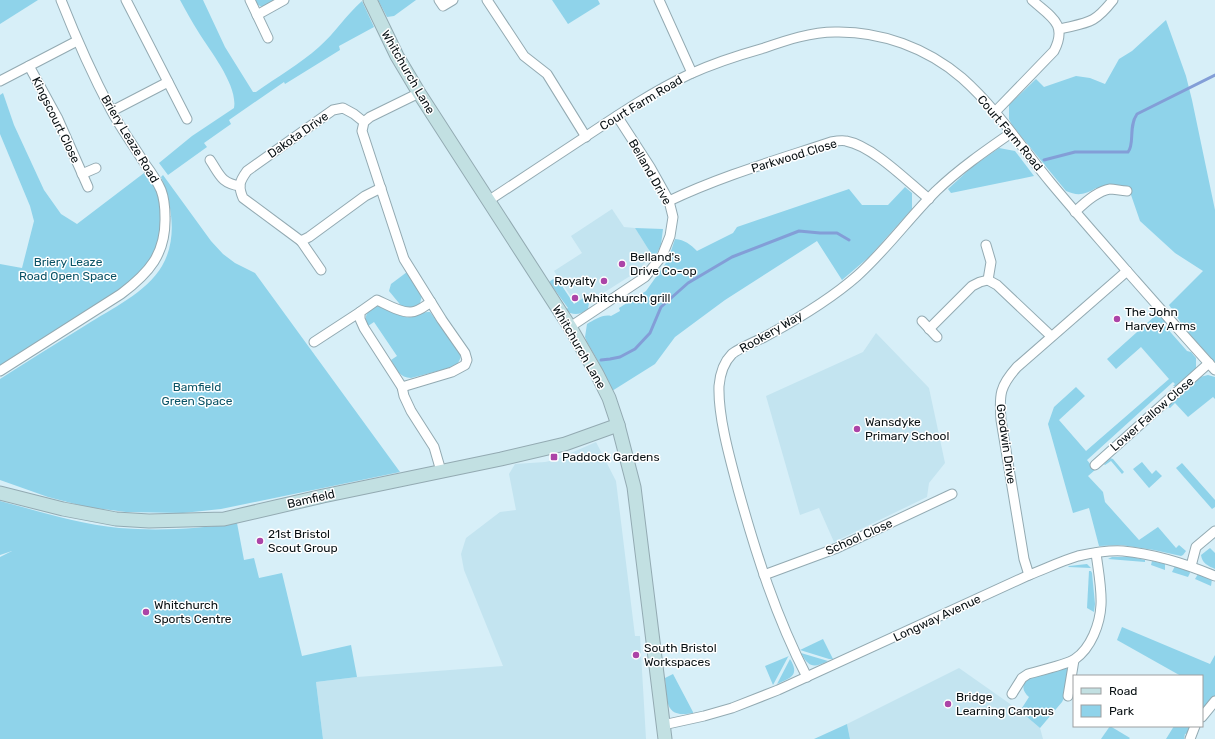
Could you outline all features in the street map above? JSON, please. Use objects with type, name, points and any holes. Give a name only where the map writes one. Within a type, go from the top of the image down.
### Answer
[{"type":"street","name":"Briery Leaze Road","points":[[0,371],[139,281],[149,270],[157,257],[162,243],[165,227],[161,191],[112,111],[77,41],[61,0]]},
{"type":"street","points":[[126,0],[187,119]]},
{"type":"street","points":[[250,0],[268,38]]},
{"type":"street","points":[[257,15],[284,0]]},
{"type":"street","name":"Whitchurch Lane","points":[[370,0],[397,56],[419,93],[570,327],[609,398],[618,425],[634,487],[665,739]]},
{"type":"street","points":[[439,0],[443,6],[453,0]]},
{"type":"street","points":[[487,0],[524,56],[547,74],[586,136]]},
{"type":"street","points":[[659,0],[692,73]]},
{"type":"street","points":[[995,112],[1054,51],[1059,42],[1060,29],[1051,17],[1032,0]]},
{"type":"street","points":[[1060,29],[1088,23],[1096,19],[1103,14],[1113,0]]},
{"type":"street","name":"Court Farm Road","points":[[488,200],[617,116],[661,89],[692,73],[744,54],[813,34],[834,32],[861,33],[883,38],[908,45],[930,56],[963,79],[995,112],[1075,212],[1212,367]]},
{"type":"street","points":[[0,81],[77,41]]},
{"type":"street","name":"Kingscourt Close","points":[[29,66],[58,119],[88,187]]},
{"type":"street","points":[[112,111],[168,82]]},
{"type":"street","points":[[402,387],[456,370],[465,365],[468,360],[465,353],[442,320],[404,259],[362,131],[364,122],[370,118],[419,93]]},
{"type":"street","name":"Dakota Drive","points":[[240,186],[240,180],[247,171],[333,110],[343,108],[364,122]]},
{"type":"street","name":"Belland Drive","points":[[570,327],[645,277],[662,256],[670,236],[673,216],[669,201],[650,167],[617,116]]},
{"type":"street","name":"Rookery Way","points":[[807,677],[780,621],[764,575],[751,535],[727,445],[721,412],[719,386],[725,364],[733,354],[788,324],[856,277],[929,199],[968,163],[1011,133]]},
{"type":"street","name":"Parkwood Close","points":[[669,201],[691,190],[733,175],[831,142],[845,141],[859,145],[878,157],[929,199]]},
{"type":"street","points":[[210,160],[224,181],[240,186],[243,198],[301,241],[322,270]]},
{"type":"street","name":"Kingscourt Close","points":[[82,174],[96,168]]},
{"type":"street","points":[[301,241],[309,237],[365,196],[381,188]]},
{"type":"street","points":[[1075,212],[1095,195],[1110,189],[1127,191]]},
{"type":"street","points":[[986,245],[991,262],[988,280]]},
{"type":"street","name":"Goodwin Drive","points":[[1029,575],[1024,559],[1001,420],[999,399],[1005,383],[1011,374],[1051,336],[1127,270]]},
{"type":"street","points":[[929,329],[972,286],[988,280],[998,285],[1051,336]]},
{"type":"street","points":[[314,342],[377,300],[401,311],[411,312],[419,310],[431,302]]},
{"type":"street","points":[[360,312],[360,319],[364,328],[402,387],[404,396],[411,411],[434,447],[441,471]]},
{"type":"street","points":[[922,320],[937,338]]},
{"type":"street","name":"Lower Fallow Close","points":[[1095,465],[1212,367]]},
{"type":"street","name":"Bamfield","points":[[0,493],[63,509],[116,519],[149,521],[224,519],[565,444],[618,425]]},
{"type":"street","name":"School Close","points":[[764,575],[837,548],[952,494]]},
{"type":"street","points":[[1191,566],[1196,547],[1215,530]]},
{"type":"street","name":"Longway Avenue","points":[[663,725],[732,708],[778,690],[1029,575],[1077,556],[1123,551],[1164,558],[1191,566],[1215,576]]},
{"type":"street","points":[[1012,694],[1022,678],[1028,674],[1074,660],[1087,647],[1093,637],[1100,618],[1102,604],[1096,553]]},
{"type":"street","points":[[1068,696],[1074,660]]},
{"type":"street","points":[[1203,716],[1215,701]]},
{"type":"street","points":[[1190,739],[1195,727]]},
{"type":"shaded area","points":[[612,209],[624,227],[635,228],[652,255],[638,271],[589,302],[588,308],[582,313],[554,271],[582,253],[571,236]]},
{"type":"shaded area","name":"Wansdyke Primary School","points":[[876,333],[929,388],[945,463],[929,483],[927,497],[834,542],[819,508],[800,515],[766,396],[863,352]]},
{"type":"shaded area","points":[[596,442],[616,481],[635,636],[640,636],[646,739],[323,739],[316,682],[357,677],[503,666],[464,570],[461,554],[466,538],[500,512],[516,510],[509,474],[515,464],[555,460]]},
{"type":"shaded area","name":"Bridge Learning Campus","points":[[959,668],[1020,711],[1040,728],[1043,739],[850,739],[847,724]]},
{"type":"green space","points":[[0,0],[38,0],[0,24]]},
{"type":"green space","points":[[180,0],[203,0],[225,47],[253,92],[256,92],[312,53],[325,42],[362,1],[374,27],[339,46],[340,50],[285,84],[284,82],[229,120],[231,124],[204,143],[207,147],[168,175],[159,163],[192,136],[234,108],[234,99],[228,80]]},
{"type":"green space","points":[[254,0],[278,0],[268,6],[262,7]]},
{"type":"green space","points":[[378,0],[416,0],[394,16],[387,17]]},
{"type":"green space","points":[[552,0],[598,0],[600,4],[568,24]]},
{"type":"green space","points":[[1166,20],[1186,76],[1215,210],[1215,362],[1185,329],[1169,305],[1203,271],[1175,253],[1140,221],[1130,192],[1096,188],[1081,194],[1074,194],[1066,191],[1012,125],[1009,119],[1009,105],[1036,79],[1044,87],[1076,76],[1090,78],[1105,84],[1119,59],[1132,51]]},
{"type":"green space","name":"Briery Leaze Road Open Space","points":[[3,93],[14,125],[44,190],[61,214],[77,224],[144,173],[152,181],[157,191],[161,217],[158,244],[149,266],[143,273],[0,366],[0,264],[22,268],[34,221],[30,206],[0,134],[0,95]]},
{"type":"green space","points":[[999,148],[1015,151],[1034,176],[951,193],[948,189],[972,167]]},
{"type":"green space","name":"Bamfield Green Space","points":[[163,175],[211,241],[223,254],[235,263],[255,273],[400,472],[221,509],[183,513],[126,512],[87,507],[48,497],[0,480],[0,379],[128,299],[147,284],[155,275],[167,256],[172,233],[172,222],[168,198],[161,177]]},
{"type":"green space","points":[[905,187],[912,193],[912,209],[869,257],[842,280],[817,241],[725,300],[675,337],[655,364],[612,391],[585,337],[587,324],[605,316],[611,316],[620,311],[619,308],[646,291],[668,260],[675,239],[682,240],[697,251],[733,233],[737,227],[849,189],[862,205],[888,205]]},
{"type":"green space","points":[[635,228],[663,229],[661,245],[657,253],[652,255]]},
{"type":"green space","points":[[407,272],[422,296],[420,303],[415,308],[403,308],[389,291],[391,284]]},
{"type":"green space","points":[[556,277],[574,304],[585,297],[589,302],[588,309],[582,313],[576,314],[565,310],[568,308],[549,282]]},
{"type":"green space","points":[[375,306],[383,307],[406,317],[412,317],[430,312],[461,353],[460,359],[453,367],[411,378],[401,375],[391,360],[397,356],[374,322],[368,326],[366,320],[367,314]]},
{"type":"green space","points":[[1156,315],[1160,316],[1165,321],[1165,326],[1187,351],[1191,352],[1196,358],[1196,368],[1178,386],[1173,386],[1175,384],[1173,382],[1087,460],[1095,470],[1088,476],[1103,492],[1105,502],[1139,540],[1158,527],[1176,548],[1179,545],[1186,551],[1181,556],[1121,545],[1099,546],[1089,508],[1073,513],[1048,424],[1054,407],[1076,387],[1085,396],[1059,420],[1086,451],[1169,379],[1141,347],[1116,369],[1107,359]]},
{"type":"green space","points":[[1208,375],[1215,377],[1215,399],[1213,397],[1188,417],[1175,403],[1170,408],[1168,407],[1168,405],[1200,377]]},
{"type":"green space","points":[[1110,458],[1113,459],[1124,472],[1122,474],[1111,461],[1104,465]]},
{"type":"green space","points":[[1142,462],[1152,474],[1156,470],[1162,476],[1149,488],[1133,469]]},
{"type":"green space","points":[[1182,463],[1215,500],[1215,507],[1212,509],[1176,468]]},
{"type":"green space","name":"Whitchurch Sports Centre","points":[[0,501],[74,520],[119,528],[178,529],[237,523],[244,560],[254,558],[259,578],[282,573],[302,656],[351,645],[357,677],[316,682],[323,739],[0,739],[0,557],[12,551],[0,555]]},
{"type":"green space","points":[[1210,548],[1215,553],[1215,569],[1206,564],[1201,555]]},
{"type":"green space","points":[[1112,557],[1132,557],[1145,560],[1145,562],[1108,559]]},
{"type":"green space","points":[[1152,561],[1165,564],[1165,570],[1151,565]]},
{"type":"green space","points":[[1087,564],[1091,568],[1068,567],[1069,566]]},
{"type":"green space","points":[[1175,566],[1189,570],[1190,573],[1188,577],[1172,572]]},
{"type":"green space","points":[[1089,571],[1092,573],[1095,604],[1094,612],[1087,608]]},
{"type":"green space","points":[[1198,574],[1212,579],[1211,586],[1195,579]]},
{"type":"green space","points":[[1122,627],[1210,664],[1215,655],[1215,696],[1203,710],[1203,675],[1179,675],[1117,640]]},
{"type":"green space","points":[[823,639],[833,659],[800,650]]},
{"type":"green space","points":[[801,653],[828,661],[815,666],[809,664]]},
{"type":"green space","points":[[789,656],[788,657],[773,685],[765,666]]},
{"type":"green space","points":[[790,659],[793,664],[794,672],[790,678],[777,684]]},
{"type":"green space","points":[[1065,667],[1068,669],[1064,698],[1040,728],[1020,711],[1029,697],[1023,688],[1026,680]]},
{"type":"green space","points":[[673,674],[693,713],[677,713],[669,706],[666,694],[665,678]]},
{"type":"green space","points":[[847,724],[850,739],[814,739]]},
{"type":"green space","points":[[1109,727],[1130,738],[1129,739],[1101,739]]},
{"type":"green space","points":[[1173,727],[1191,727],[1189,733],[1185,734],[1184,739],[1166,739]]},
{"type":"waterway","points":[[1044,160],[1075,152],[1128,152],[1131,145],[1134,119],[1137,114],[1215,75]]},
{"type":"waterway","points":[[601,360],[620,357],[635,349],[650,333],[661,307],[688,283],[732,257],[799,231],[837,233],[849,240]]},
{"type":"place","name":"Belland's Drive Co-op","points":[[622,264]]},
{"type":"place","name":"Royalty","points":[[604,281]]},
{"type":"place","name":"Whitchurch grill","points":[[575,298]]},
{"type":"place","name":"The John Harvey Arms","points":[[1117,319]]},
{"type":"place","name":"Wansdyke Primary School","points":[[857,429]]},
{"type":"place","name":"Paddock Gardens","points":[[554,457]]},
{"type":"place","name":"21st Bristol Scout Group","points":[[260,541]]},
{"type":"place","name":"Whitchurch Sports Centre","points":[[146,612]]},
{"type":"place","name":"South Bristol Workspaces","points":[[636,655]]},
{"type":"place","name":"Bridge Learning Campus","points":[[948,704]]}]
